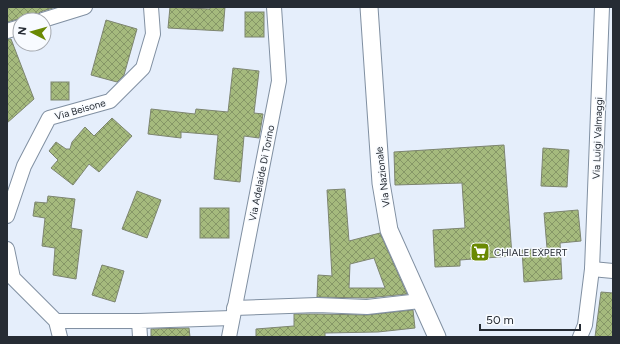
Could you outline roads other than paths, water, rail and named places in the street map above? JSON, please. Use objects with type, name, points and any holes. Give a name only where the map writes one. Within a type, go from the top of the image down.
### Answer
[{"type":"street","points":[[52,17],[85,7]]},
{"type":"street","name":"Via Beisone","points":[[7,216],[24,166],[49,118],[110,101],[143,68],[153,34],[151,7]]},
{"type":"street","name":"Via Adelaide Di Torino","points":[[229,337],[279,81],[274,7]]},
{"type":"street","name":"Via Nazionale","points":[[369,7],[381,183],[390,230],[437,337]]},
{"type":"street","name":"Via Luigi Valmaggi","points":[[580,337],[585,325],[592,269],[602,7]]},
{"type":"street","points":[[7,249],[13,278],[56,321],[60,337]]},
{"type":"street","points":[[592,269],[613,271]]},
{"type":"street","points":[[56,321],[139,321],[316,305],[367,307],[420,301]]},
{"type":"street","points":[[139,321],[140,337]]},
{"type":"place","name":"CHIALE EXPERT","points":[[480,252]]}]
